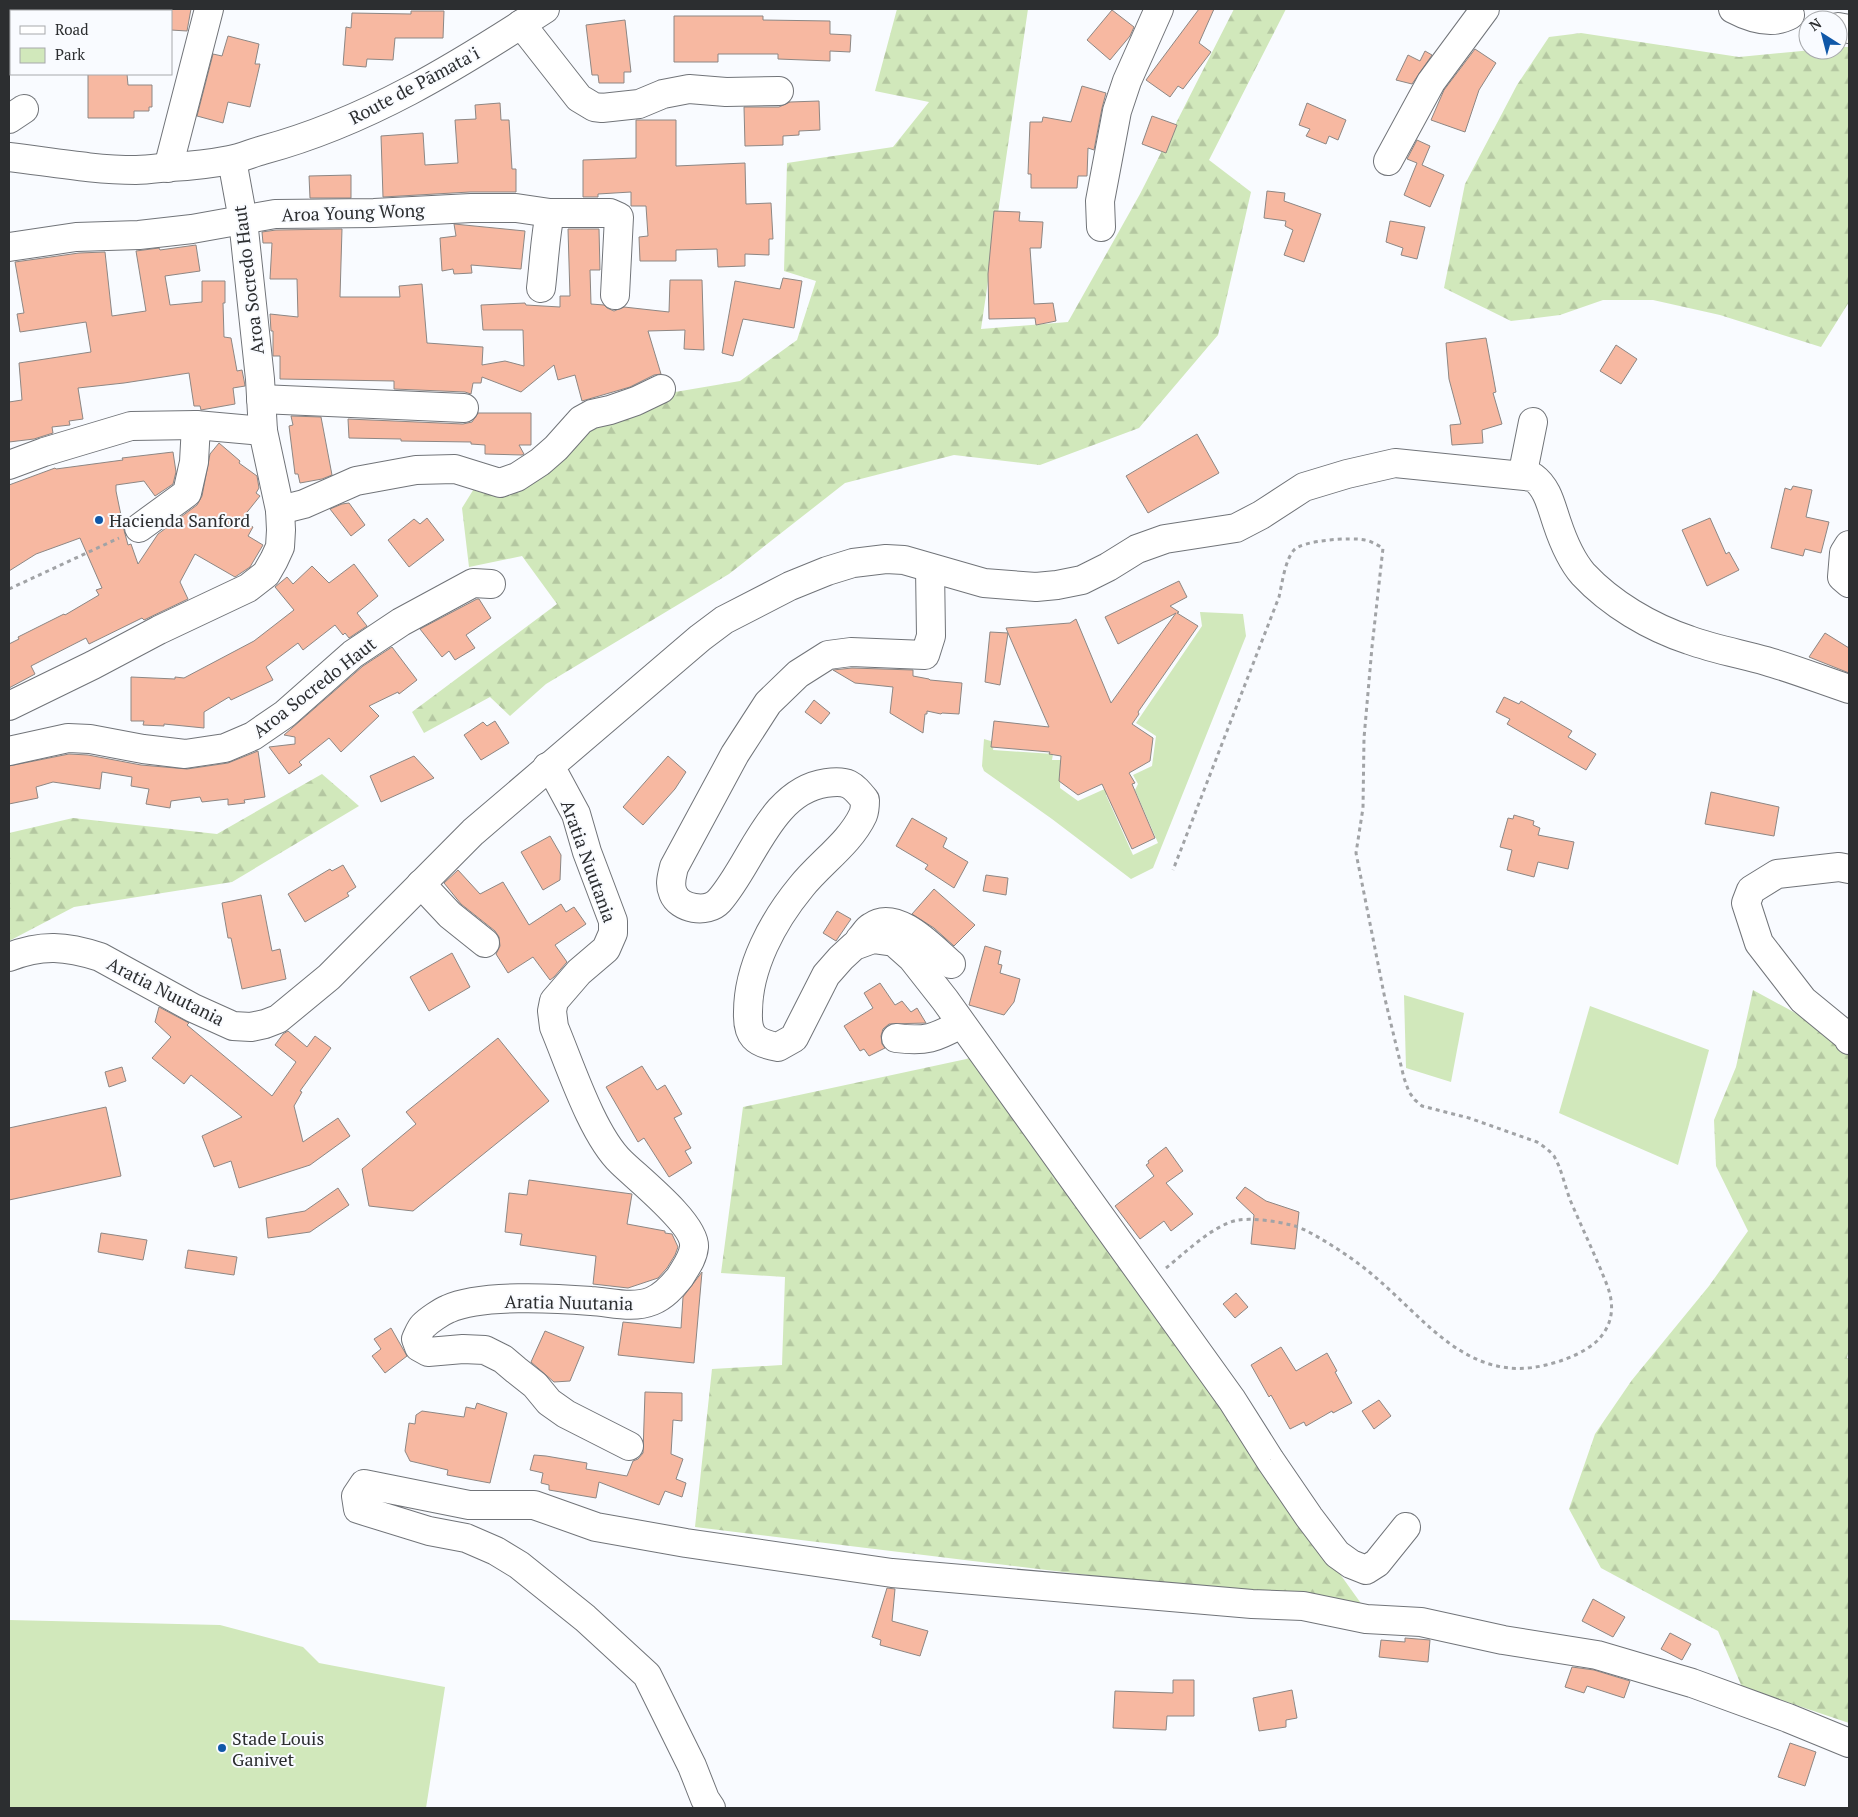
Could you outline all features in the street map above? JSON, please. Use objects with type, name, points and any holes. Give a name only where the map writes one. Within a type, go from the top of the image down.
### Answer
[{"type":"street","points":[[168,168],[209,9]]},
{"type":"street","name":"Route de Pāmata'i","points":[[12,156],[97,169],[138,170],[232,160],[292,142],[344,123],[381,106],[545,9]]},
{"type":"street","points":[[1101,227],[1100,201],[1116,111],[1127,81],[1159,9]]},
{"type":"street","points":[[1388,161],[1431,82],[1486,9]]},
{"type":"street","points":[[1733,9],[1745,15],[1767,20],[1792,15]]},
{"type":"street","points":[[521,24],[579,98],[594,107],[602,108],[639,104],[663,94],[689,89],[726,92],[779,91]]},
{"type":"street","name":"Aroa Socredo Haut","points":[[9,706],[159,630],[248,588],[266,574],[280,547],[280,510],[263,431],[243,220],[232,160]]},
{"type":"street","name":"Aroa Young Wong","points":[[9,247],[76,237],[139,235],[192,229],[275,214],[374,213],[471,208],[516,208],[550,213],[610,213],[619,217],[615,295]]},
{"type":"street","points":[[540,288],[546,254],[546,229],[550,213]]},
{"type":"street","points":[[280,510],[304,504],[356,481],[416,470],[455,469],[500,483],[517,477],[540,462],[556,448],[581,420],[592,414],[636,401],[661,389]]},
{"type":"street","points":[[261,399],[464,408]]},
{"type":"street","points":[[1517,474],[1524,467],[1533,422]]},
{"type":"street","points":[[9,464],[131,426],[196,426],[263,431]]},
{"type":"street","points":[[139,528],[187,493],[194,462],[196,426]]},
{"type":"street","name":"Aratia Nuutania","points":[[9,957],[27,950],[51,947],[80,951],[100,957],[212,1018],[233,1026],[251,1027],[265,1024],[278,1019],[299,1003],[348,959],[466,837],[700,638],[724,620],[790,586],[827,571],[865,560],[886,559],[904,560],[984,583],[1036,586],[1057,585],[1082,580],[1138,549],[1165,539],[1236,528],[1261,515],[1304,487],[1347,474],[1396,463],[1533,477],[1547,493],[1557,525],[1572,560],[1583,574],[1603,593],[1626,610],[1653,625],[1688,640],[1766,661],[1849,689]]},
{"type":"street","points":[[1849,544],[1844,553],[1842,577],[1849,583]]},
{"type":"street","points":[[930,568],[931,636],[926,655],[859,652],[828,655],[798,674],[768,704],[735,754],[674,867],[670,883],[674,895],[683,905],[699,910],[717,903],[770,821],[796,795],[819,784],[840,781],[853,785],[865,800],[864,813],[852,833],[800,887],[774,924],[756,966],[748,998],[748,1023],[753,1036],[763,1045],[778,1048],[794,1038],[826,975],[871,926],[885,923],[905,926],[951,964]]},
{"type":"street","name":"Aroa Socredo Haut","points":[[9,751],[68,738],[90,739],[143,749],[186,754],[226,748],[253,736],[285,714],[353,654],[400,622],[473,583],[491,584]]},
{"type":"street","name":"Aratia Nuutania","points":[[547,767],[556,777],[576,814],[587,852],[613,921],[613,933],[606,949],[579,972],[554,1001],[552,1011],[554,1027],[596,1126],[608,1147],[619,1160],[675,1212],[688,1229],[694,1243],[693,1254],[688,1266],[668,1292],[652,1301],[633,1305],[591,1301],[509,1298],[475,1302],[448,1308],[423,1326],[416,1339],[419,1347],[428,1352],[463,1349],[485,1350],[503,1359],[535,1385],[549,1402],[566,1414],[629,1446]]},
{"type":"street","points":[[1849,869],[1839,867],[1777,874],[1752,890],[1746,903],[1759,943],[1803,1000],[1849,1038]]},
{"type":"street","points":[[421,884],[450,915],[484,943]]},
{"type":"street","points":[[854,946],[873,940],[894,942],[912,958],[1232,1400],[1309,1517],[1338,1554],[1351,1564],[1366,1570],[1377,1563],[1406,1527]]},
{"type":"street","points":[[896,1038],[916,1041],[928,1039],[961,1024]]},
{"type":"street","points":[[711,1808],[705,1799],[692,1766],[647,1675],[585,1618],[519,1565],[496,1551],[466,1538],[429,1531],[358,1508],[356,1496],[364,1484],[469,1505],[534,1505],[596,1527],[686,1543],[892,1573],[1252,1604],[1303,1606],[1366,1619],[1421,1622],[1503,1640],[1597,1655],[1692,1683],[1788,1718],[1849,1743]]},
{"type":"path","points":[[9,590],[139,528]]},
{"type":"path","points":[[1148,1283],[1202,1239],[1224,1225],[1238,1220],[1259,1220],[1307,1230],[1374,1275],[1448,1343],[1477,1360],[1505,1368],[1534,1368],[1565,1360],[1596,1342],[1612,1317],[1610,1292],[1553,1155],[1537,1142],[1469,1118],[1422,1106],[1409,1092],[1404,1078],[1385,999],[1356,853],[1363,808],[1364,738],[1383,548],[1365,540],[1342,540],[1302,544],[1295,548],[1290,556],[1279,597],[1173,870]]},
{"type":"green space","points":[[897,9],[1028,9],[981,329],[1068,322],[1140,194],[1234,9],[1286,9],[1209,160],[1251,192],[1218,335],[1139,428],[1040,465],[954,455],[845,483],[729,574],[546,684],[510,716],[490,697],[424,733],[412,712],[557,604],[522,556],[469,567],[462,508],[480,479],[515,471],[616,402],[740,381],[797,340],[816,281],[784,271],[787,163],[893,147],[929,102],[875,91]]},
{"type":"green space","points":[[1581,33],[1739,57],[1798,51],[1798,60],[1848,60],[1849,47],[1849,302],[1821,347],[1720,315],[1653,300],[1603,300],[1560,315],[1511,321],[1444,288],[1465,184],[1517,85],[1549,37]]},
{"type":"green space","points":[[1200,612],[1243,614],[1246,636],[1153,868],[1131,879],[1052,819],[984,771],[982,766],[984,739],[994,742],[993,750],[1053,754],[1052,760],[1061,760],[1060,788],[1078,801],[1109,787],[1111,792],[1106,795],[1133,855],[1158,843],[1135,790],[1138,784],[1133,775],[1152,766],[1156,736],[1136,723],[1202,626]]},
{"type":"green space","points":[[322,774],[359,806],[232,882],[74,907],[9,941],[9,833],[73,818],[217,834]]},
{"type":"green space","points":[[1753,990],[1849,1042],[1849,1349],[1847,1358],[1849,1359],[1849,1723],[1742,1687],[1718,1631],[1601,1568],[1569,1509],[1595,1434],[1632,1380],[1709,1286],[1748,1231],[1716,1166],[1714,1120],[1736,1067]]},
{"type":"green space","points":[[1404,995],[1464,1013],[1451,1082],[1406,1068]]},
{"type":"green space","points":[[1590,1006],[1709,1050],[1678,1165],[1559,1113]]},
{"type":"green space","points":[[971,1058],[1365,1609],[695,1527],[712,1369],[782,1365],[785,1277],[721,1273],[743,1107]]},
{"type":"green space","name":"Stade Louis Ganivet","points":[[9,1620],[220,1625],[303,1647],[319,1663],[445,1687],[426,1808],[9,1808]]},
{"type":"building","points":[[191,9],[187,31],[172,30],[171,10]]},
{"type":"building","points":[[1199,9],[1214,9],[1199,43],[1211,52],[1183,89],[1178,86],[1170,97],[1146,80]]},
{"type":"building","points":[[1112,10],[1134,27],[1130,36],[1110,60],[1087,40]]},
{"type":"building","points":[[411,11],[444,11],[443,38],[395,38],[393,60],[367,59],[366,67],[343,65],[346,27],[351,28],[352,13],[411,14]]},
{"type":"building","points":[[674,16],[763,16],[763,20],[830,21],[830,34],[851,35],[850,52],[830,51],[830,61],[778,59],[778,54],[718,54],[718,62],[674,62]]},
{"type":"building","points":[[625,20],[631,72],[624,72],[624,83],[599,83],[598,75],[592,75],[586,25]]},
{"type":"building","points":[[228,36],[259,44],[255,64],[260,64],[250,107],[228,102],[223,123],[197,116],[213,54],[222,56]]},
{"type":"building","points":[[1475,49],[1496,63],[1479,90],[1465,132],[1431,120],[1444,90]]},
{"type":"building","points":[[1425,51],[1432,55],[1412,84],[1396,80],[1408,55],[1420,61]]},
{"type":"building","points":[[88,75],[127,75],[128,85],[152,85],[152,107],[149,107],[149,111],[134,111],[134,118],[88,118]]},
{"type":"building","points":[[1082,86],[1106,93],[1094,150],[1088,148],[1087,176],[1078,176],[1077,188],[1031,188],[1031,174],[1028,174],[1030,122],[1042,122],[1043,117],[1071,122]]},
{"type":"building","points":[[819,101],[820,130],[799,131],[799,135],[783,136],[783,145],[745,146],[744,107],[779,107],[790,102]]},
{"type":"building","points":[[500,103],[501,120],[509,120],[512,169],[516,169],[516,192],[470,192],[383,197],[381,136],[423,133],[425,165],[458,163],[455,120],[476,119],[475,105]]},
{"type":"building","points":[[1307,103],[1346,120],[1338,140],[1329,136],[1326,144],[1306,136],[1310,129],[1299,125]]},
{"type":"building","points":[[1152,116],[1177,125],[1166,153],[1142,144]]},
{"type":"building","points":[[636,120],[676,120],[676,166],[745,163],[746,204],[771,203],[773,239],[769,239],[769,255],[745,254],[745,266],[718,267],[717,249],[676,250],[676,261],[640,261],[639,237],[648,236],[646,206],[631,206],[631,192],[598,194],[598,197],[583,197],[583,160],[636,158]]},
{"type":"building","points":[[1417,140],[1430,146],[1422,165],[1444,175],[1430,207],[1404,195],[1417,163],[1407,159]]},
{"type":"building","points":[[351,175],[351,198],[310,198],[309,176]]},
{"type":"building","points":[[1267,191],[1285,193],[1284,201],[1321,214],[1304,262],[1284,255],[1293,230],[1285,226],[1286,221],[1264,218]]},
{"type":"building","points":[[994,211],[1020,212],[1019,221],[1043,222],[1041,248],[1030,248],[1034,304],[1053,303],[1056,321],[1036,325],[1035,318],[989,319],[988,274]]},
{"type":"building","points":[[1390,221],[1425,227],[1417,259],[1401,255],[1403,248],[1386,242]]},
{"type":"building","points":[[454,224],[525,231],[521,269],[471,265],[472,273],[454,274],[453,269],[442,271],[440,238],[456,236]]},
{"type":"building","points":[[342,229],[340,297],[400,297],[399,286],[422,284],[427,343],[483,347],[482,365],[505,361],[524,366],[523,330],[483,330],[481,305],[525,303],[526,305],[560,307],[560,296],[570,296],[568,229],[599,229],[600,270],[590,270],[591,304],[604,305],[614,311],[624,307],[669,312],[670,280],[702,280],[704,350],[684,349],[685,330],[648,331],[661,374],[654,375],[630,387],[582,401],[575,375],[558,380],[554,365],[521,392],[482,377],[481,383],[473,383],[471,394],[465,392],[394,389],[394,381],[280,379],[280,356],[273,356],[273,331],[271,331],[270,314],[298,317],[297,279],[270,279],[272,243],[263,243],[262,232]]},
{"type":"building","points":[[196,245],[200,271],[165,276],[170,305],[202,302],[202,281],[225,281],[225,303],[223,303],[224,337],[231,338],[237,371],[242,370],[245,386],[233,388],[235,404],[201,410],[200,406],[194,406],[189,373],[78,388],[83,419],[69,421],[70,425],[52,427],[53,433],[34,439],[9,442],[9,402],[22,400],[19,363],[91,352],[86,322],[20,332],[17,314],[24,313],[15,262],[79,253],[105,252],[112,316],[146,311],[136,251]]},
{"type":"building","points":[[783,278],[802,281],[794,328],[743,319],[733,356],[722,353],[735,281],[780,289]]},
{"type":"building","points":[[1486,338],[1496,392],[1493,393],[1502,424],[1482,430],[1483,443],[1452,445],[1450,425],[1461,424],[1449,379],[1446,343]]},
{"type":"building","points":[[1616,345],[1637,359],[1621,384],[1600,371]]},
{"type":"building","points":[[478,413],[531,413],[531,445],[519,445],[524,454],[522,455],[485,454],[485,445],[471,444],[471,442],[349,438],[348,419],[463,424],[472,422]]},
{"type":"building","points":[[291,416],[321,417],[332,475],[300,483],[298,474],[295,474],[289,426],[293,425]]},
{"type":"building","points":[[1197,434],[1219,473],[1148,513],[1126,476]]},
{"type":"building","points":[[219,443],[240,461],[239,463],[257,476],[259,488],[256,493],[260,496],[240,521],[253,527],[248,536],[263,545],[250,567],[235,577],[195,554],[180,582],[188,599],[144,620],[142,618],[89,644],[86,638],[31,666],[35,674],[9,688],[9,644],[19,639],[18,637],[65,615],[99,595],[96,590],[102,588],[80,538],[36,554],[9,571],[9,485],[55,468],[173,452],[176,472],[173,484],[155,496],[144,481],[116,485],[128,545],[131,544],[138,564],[158,534],[197,505],[202,496],[210,454]]},
{"type":"building","points":[[1793,486],[1812,490],[1806,517],[1829,522],[1821,553],[1805,549],[1803,556],[1771,548],[1785,488],[1791,490]]},
{"type":"building","points":[[349,503],[365,525],[351,536],[330,509]]},
{"type":"building","points":[[427,518],[444,540],[409,567],[388,540],[414,519],[420,524]]},
{"type":"building","points":[[1710,518],[1726,554],[1729,552],[1739,570],[1707,586],[1682,530]]},
{"type":"building","points":[[354,564],[378,596],[357,613],[367,626],[349,638],[345,633],[343,635],[335,625],[303,650],[298,643],[266,667],[273,680],[231,700],[229,697],[204,712],[204,728],[164,724],[164,726],[143,725],[144,721],[131,721],[131,677],[184,678],[254,641],[294,610],[275,587],[287,577],[293,584],[312,566],[329,583]]},
{"type":"building","points":[[1179,581],[1187,597],[1170,606],[1179,612],[1177,613],[1198,626],[1138,712],[1139,714],[1132,724],[1153,738],[1150,761],[1129,773],[1135,783],[1132,784],[1155,838],[1132,849],[1102,784],[1078,795],[1059,781],[1061,756],[1049,754],[1050,752],[991,747],[994,721],[1049,727],[1006,628],[1070,623],[1076,619],[1111,703],[1176,613],[1118,644],[1105,617]]},
{"type":"building","points":[[479,599],[491,618],[466,635],[475,648],[455,660],[449,651],[442,657],[420,629]]},
{"type":"building","points":[[990,632],[1008,633],[1000,685],[985,682]]},
{"type":"building","points":[[1825,633],[1849,648],[1849,673],[1809,657]]},
{"type":"building","points":[[392,647],[417,680],[399,694],[398,692],[369,706],[379,716],[341,752],[329,738],[299,762],[302,765],[289,774],[269,747],[295,744],[295,737],[284,735],[363,666]]},
{"type":"building","points":[[852,668],[913,670],[913,676],[930,680],[962,683],[959,714],[941,714],[927,711],[923,733],[890,713],[893,687],[855,683],[833,670]]},
{"type":"building","points":[[1504,697],[1519,704],[1521,701],[1572,731],[1568,737],[1596,754],[1586,770],[1507,724],[1510,719],[1496,712]]},
{"type":"building","points":[[814,700],[830,713],[821,724],[805,712]]},
{"type":"building","points":[[495,721],[509,743],[481,760],[464,735],[483,722],[487,726]]},
{"type":"building","points":[[258,751],[265,797],[244,800],[245,803],[228,805],[228,799],[202,802],[200,797],[171,801],[170,808],[146,804],[149,789],[131,786],[132,777],[102,772],[100,789],[53,782],[36,787],[38,798],[9,804],[9,766],[69,754],[88,755],[141,765],[187,769],[228,763]]},
{"type":"building","points":[[414,756],[434,778],[381,802],[370,776]]},
{"type":"building","points":[[668,756],[686,772],[675,789],[643,825],[623,807]]},
{"type":"building","points":[[1711,792],[1779,807],[1774,836],[1705,824]]},
{"type":"building","points":[[1514,815],[1534,821],[1533,825],[1540,828],[1538,835],[1574,842],[1568,869],[1538,862],[1534,877],[1507,870],[1512,850],[1500,847],[1508,818],[1513,819]]},
{"type":"building","points":[[912,818],[947,838],[943,847],[968,862],[954,888],[925,869],[928,865],[896,846]]},
{"type":"building","points":[[550,836],[561,855],[560,880],[543,890],[521,852]]},
{"type":"building","points":[[343,865],[356,887],[347,893],[349,896],[305,922],[288,894],[330,869],[332,871]]},
{"type":"building","points":[[458,870],[480,894],[503,882],[529,925],[561,904],[566,912],[574,907],[586,924],[555,945],[567,962],[554,977],[550,980],[533,957],[508,973],[496,954],[500,946],[499,937],[495,931],[461,904],[444,883]]},
{"type":"building","points":[[986,875],[1008,878],[1006,895],[983,891]]},
{"type":"building","points":[[934,889],[975,925],[954,946],[934,928],[912,914]]},
{"type":"building","points":[[261,895],[272,951],[280,949],[286,979],[242,989],[231,938],[228,938],[222,903]]},
{"type":"building","points":[[837,911],[851,919],[836,941],[823,933]]},
{"type":"building","points":[[985,946],[1001,951],[998,964],[1002,965],[1000,973],[1020,979],[1014,1002],[1004,1015],[969,1005]]},
{"type":"building","points":[[452,953],[470,987],[429,1011],[410,977]]},
{"type":"building","points":[[880,983],[895,1005],[902,1001],[911,1012],[917,1008],[926,1023],[889,1024],[883,1029],[881,1036],[882,1044],[885,1048],[869,1056],[864,1049],[860,1051],[844,1026],[873,1008],[864,993]]},
{"type":"building","points":[[159,1007],[189,1023],[187,1025],[272,1096],[296,1062],[275,1045],[283,1034],[288,1031],[307,1047],[315,1036],[331,1048],[300,1091],[302,1092],[294,1106],[303,1142],[338,1118],[350,1136],[310,1165],[239,1188],[231,1161],[214,1167],[202,1136],[242,1117],[191,1075],[184,1084],[152,1058],[171,1037],[155,1022]]},
{"type":"building","points":[[498,1038],[549,1101],[413,1211],[369,1206],[362,1169],[416,1124],[406,1112]]},
{"type":"building","points":[[642,1066],[657,1090],[665,1085],[682,1114],[674,1118],[691,1148],[685,1151],[692,1163],[669,1177],[644,1138],[638,1142],[606,1087]]},
{"type":"building","points":[[122,1067],[126,1081],[109,1087],[105,1072]]},
{"type":"building","points":[[106,1107],[121,1176],[9,1200],[9,1128]]},
{"type":"building","points":[[1166,1147],[1183,1171],[1166,1183],[1193,1214],[1171,1231],[1164,1221],[1140,1239],[1115,1206],[1154,1176],[1146,1165],[1149,1163],[1148,1161]]},
{"type":"building","points":[[529,1180],[632,1194],[627,1224],[672,1234],[678,1247],[675,1255],[658,1278],[628,1288],[593,1284],[596,1256],[520,1245],[522,1234],[505,1232],[509,1193],[527,1195]]},
{"type":"building","points":[[1245,1187],[1266,1201],[1299,1212],[1295,1249],[1251,1244],[1254,1215],[1236,1198]]},
{"type":"building","points":[[338,1188],[349,1205],[310,1232],[268,1238],[266,1218],[305,1211]]},
{"type":"building","points":[[101,1233],[147,1240],[143,1260],[98,1252]]},
{"type":"building","points":[[188,1250],[237,1257],[234,1275],[185,1268]]},
{"type":"building","points":[[702,1272],[694,1363],[618,1355],[623,1322],[681,1328],[683,1297]]},
{"type":"building","points":[[1236,1293],[1248,1307],[1235,1318],[1223,1304]]},
{"type":"building","points":[[391,1328],[407,1356],[385,1373],[372,1356],[381,1349],[374,1339]]},
{"type":"building","points":[[545,1331],[584,1347],[570,1381],[554,1382],[531,1362]]},
{"type":"building","points":[[1281,1347],[1296,1371],[1327,1353],[1352,1403],[1333,1413],[1332,1411],[1306,1426],[1304,1422],[1290,1429],[1251,1365]]},
{"type":"building","points":[[645,1392],[682,1393],[682,1421],[673,1420],[671,1454],[683,1459],[676,1479],[686,1483],[682,1497],[665,1491],[659,1505],[599,1482],[596,1498],[549,1490],[549,1485],[541,1483],[543,1473],[530,1470],[534,1455],[587,1463],[586,1469],[627,1476],[633,1461],[638,1459],[643,1453]]},
{"type":"building","points":[[1379,1400],[1391,1416],[1374,1429],[1362,1411]]},
{"type":"building","points":[[477,1403],[507,1413],[490,1483],[447,1475],[448,1470],[410,1461],[405,1451],[409,1423],[415,1424],[416,1415],[422,1411],[464,1417],[466,1407],[475,1409]]},
{"type":"building","points":[[887,1588],[895,1589],[892,1621],[928,1631],[920,1656],[880,1645],[881,1640],[872,1637]]},
{"type":"building","points":[[1593,1599],[1625,1617],[1613,1637],[1582,1621]]},
{"type":"building","points":[[1670,1633],[1691,1644],[1682,1660],[1661,1649]]},
{"type":"building","points":[[1405,1638],[1430,1640],[1428,1662],[1379,1657],[1381,1640],[1405,1642]]},
{"type":"building","points":[[1572,1667],[1594,1670],[1630,1681],[1624,1698],[1587,1686],[1584,1693],[1565,1687]]},
{"type":"building","points":[[1173,1680],[1194,1680],[1194,1716],[1167,1716],[1166,1730],[1113,1728],[1115,1691],[1173,1693]]},
{"type":"building","points":[[1292,1690],[1297,1718],[1286,1720],[1286,1727],[1259,1731],[1253,1698]]},
{"type":"building","points":[[1790,1743],[1816,1752],[1805,1786],[1778,1777]]},
{"type":"place","name":"Hacienda Sanford","points":[[99,520]]},
{"type":"place","name":"Stade Louis Ganivet","points":[[222,1748]]}]
